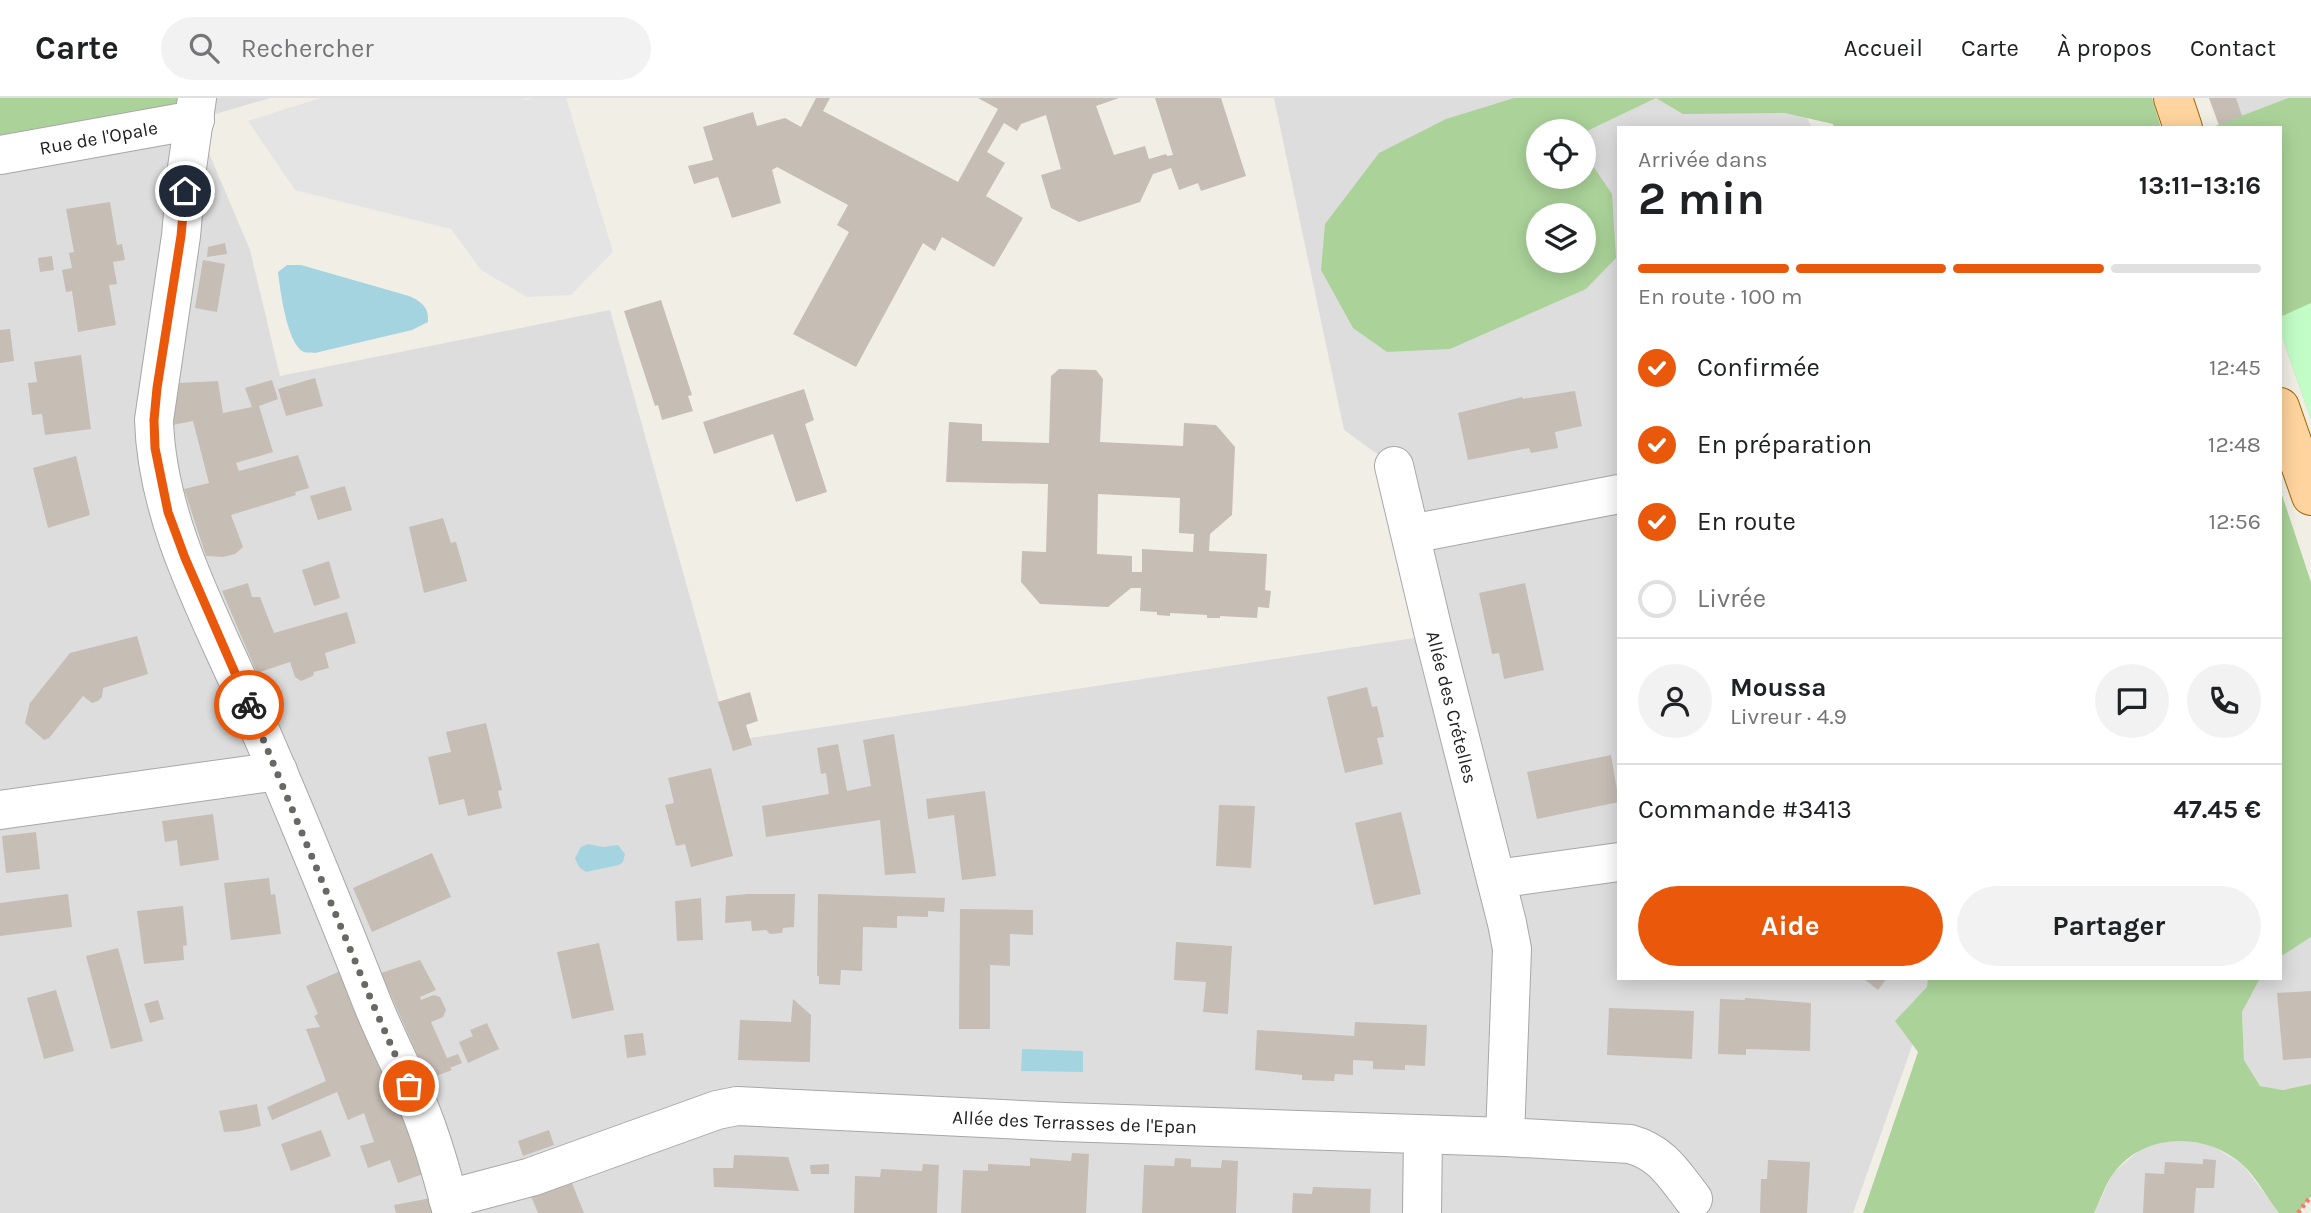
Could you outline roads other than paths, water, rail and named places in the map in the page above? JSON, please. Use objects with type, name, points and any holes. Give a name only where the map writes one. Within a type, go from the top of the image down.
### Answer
[{"type":"main road","points":[[2173,98],[2182,126]]},
{"type":"main road","points":[[2282,414],[2311,496]]},
{"type":"street","name":"Rue de l'Opale","points":[[0,155],[196,109]]},
{"type":"street","points":[[196,109],[181,236],[154,420],[155,448],[168,512],[372,1002],[419,1107],[450,1206]]},
{"type":"street","name":"Allée des Crételles","points":[[1394,466],[1512,949],[1504,1137]]},
{"type":"street","points":[[1411,534],[1617,494]]},
{"type":"street","points":[[0,810],[278,771]]},
{"type":"street","points":[[1496,879],[1617,862]]},
{"type":"street","name":"Allée des Terrasses de l'Epan","points":[[450,1206],[717,1110],[737,1107],[1630,1144],[1647,1149],[1666,1164],[1693,1199]]},
{"type":"street","points":[[1422,1213],[1423,1135]]},
{"type":"water","points":[[287,265],[301,265],[409,296],[424,306],[428,322],[412,330],[315,353],[304,352],[293,339],[283,303],[278,272]]},
{"type":"water","points":[[588,844],[603,847],[618,845],[625,854],[623,862],[586,872],[579,867],[575,858],[581,847]]},
{"type":"water","points":[[1022,1049],[1083,1051],[1083,1072],[1021,1071]]}]
